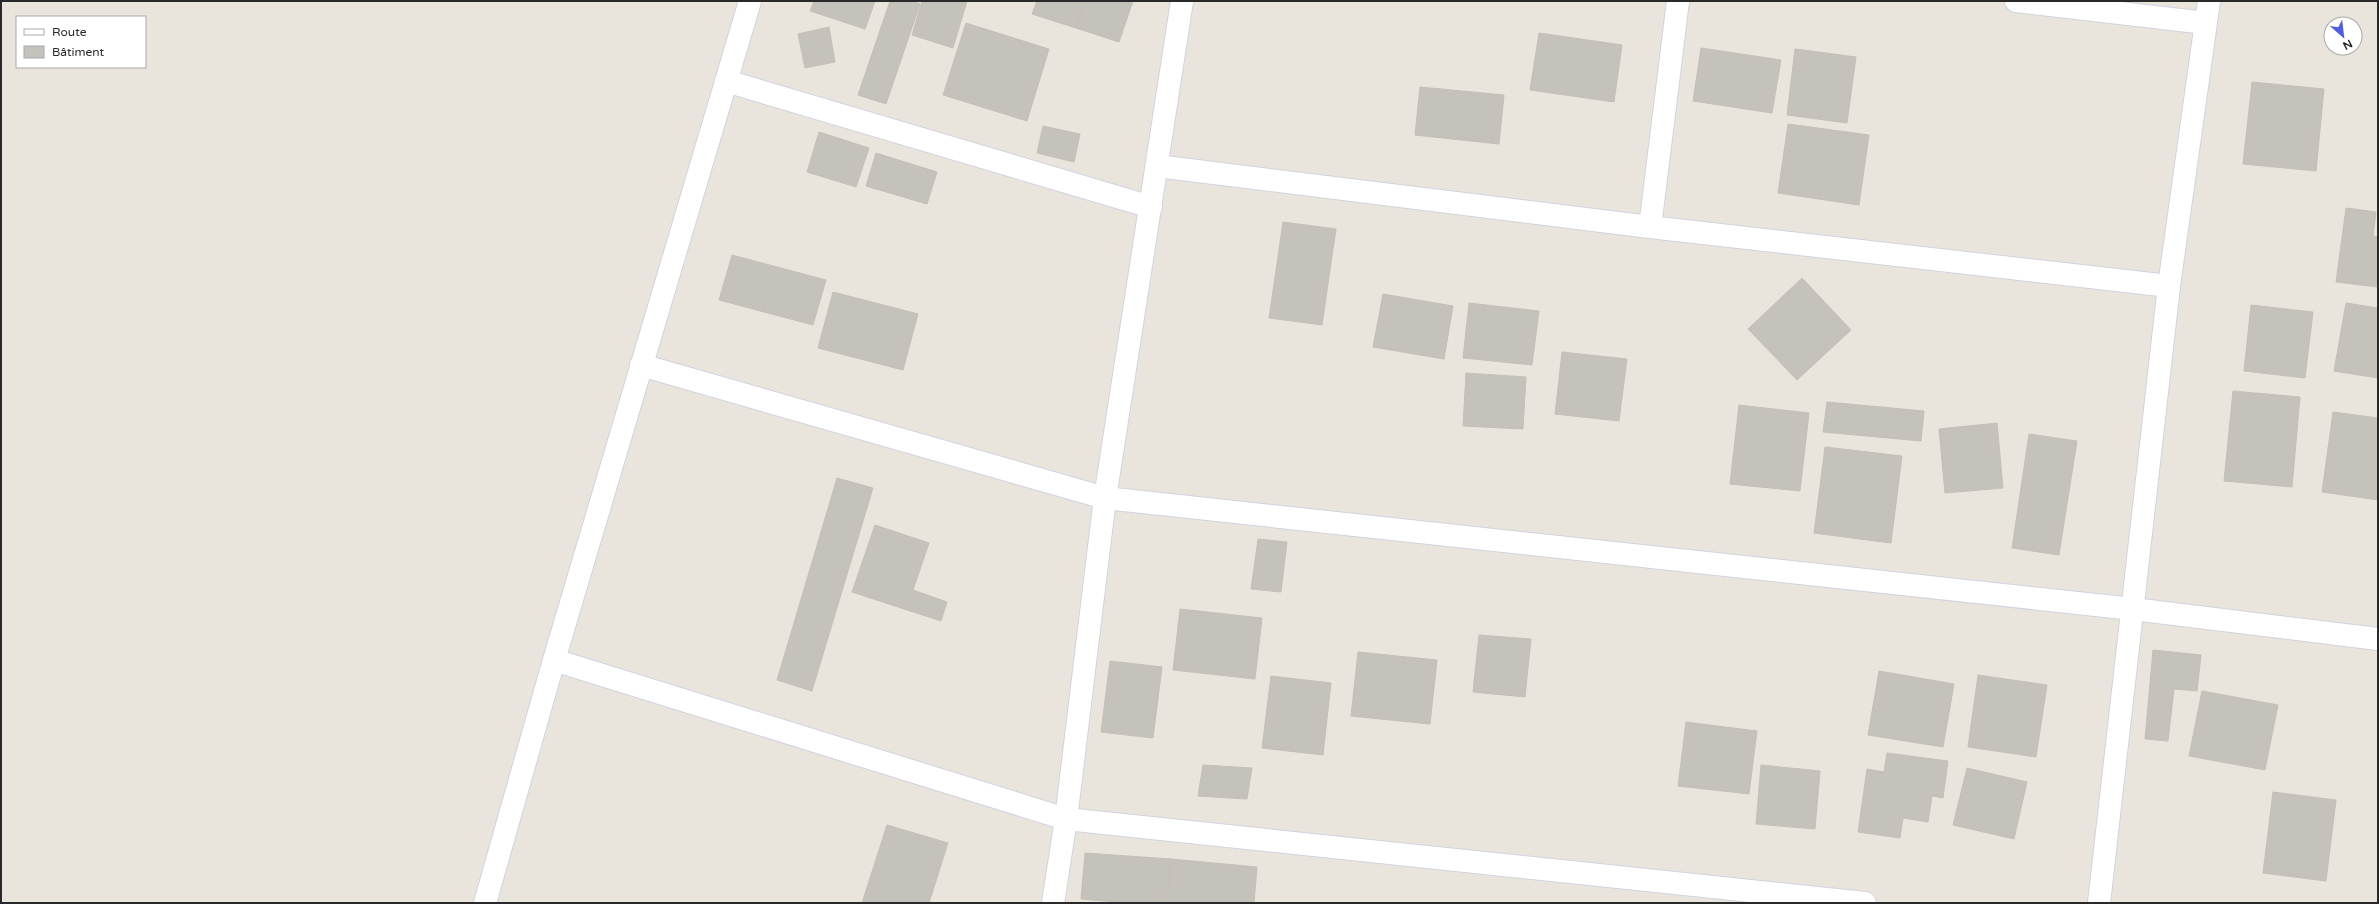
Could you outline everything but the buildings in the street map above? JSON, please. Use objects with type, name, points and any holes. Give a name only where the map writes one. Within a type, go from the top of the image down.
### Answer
[{"type":"street","points":[[485,903],[554,660],[750,1]]},
{"type":"street","points":[[1053,903],[1066,819],[1105,498],[1182,1]]},
{"type":"street","points":[[1650,227],[1678,1]]},
{"type":"street","points":[[2016,1],[2206,23]]},
{"type":"street","points":[[2099,903],[2169,286],[2209,1]]},
{"type":"street","points":[[726,81],[1150,207]]},
{"type":"street","points":[[1157,166],[1650,227],[2169,286]]},
{"type":"street","points":[[641,366],[1105,498],[2133,609],[2378,639]]},
{"type":"street","points":[[554,660],[1066,819],[1865,903]]}]
